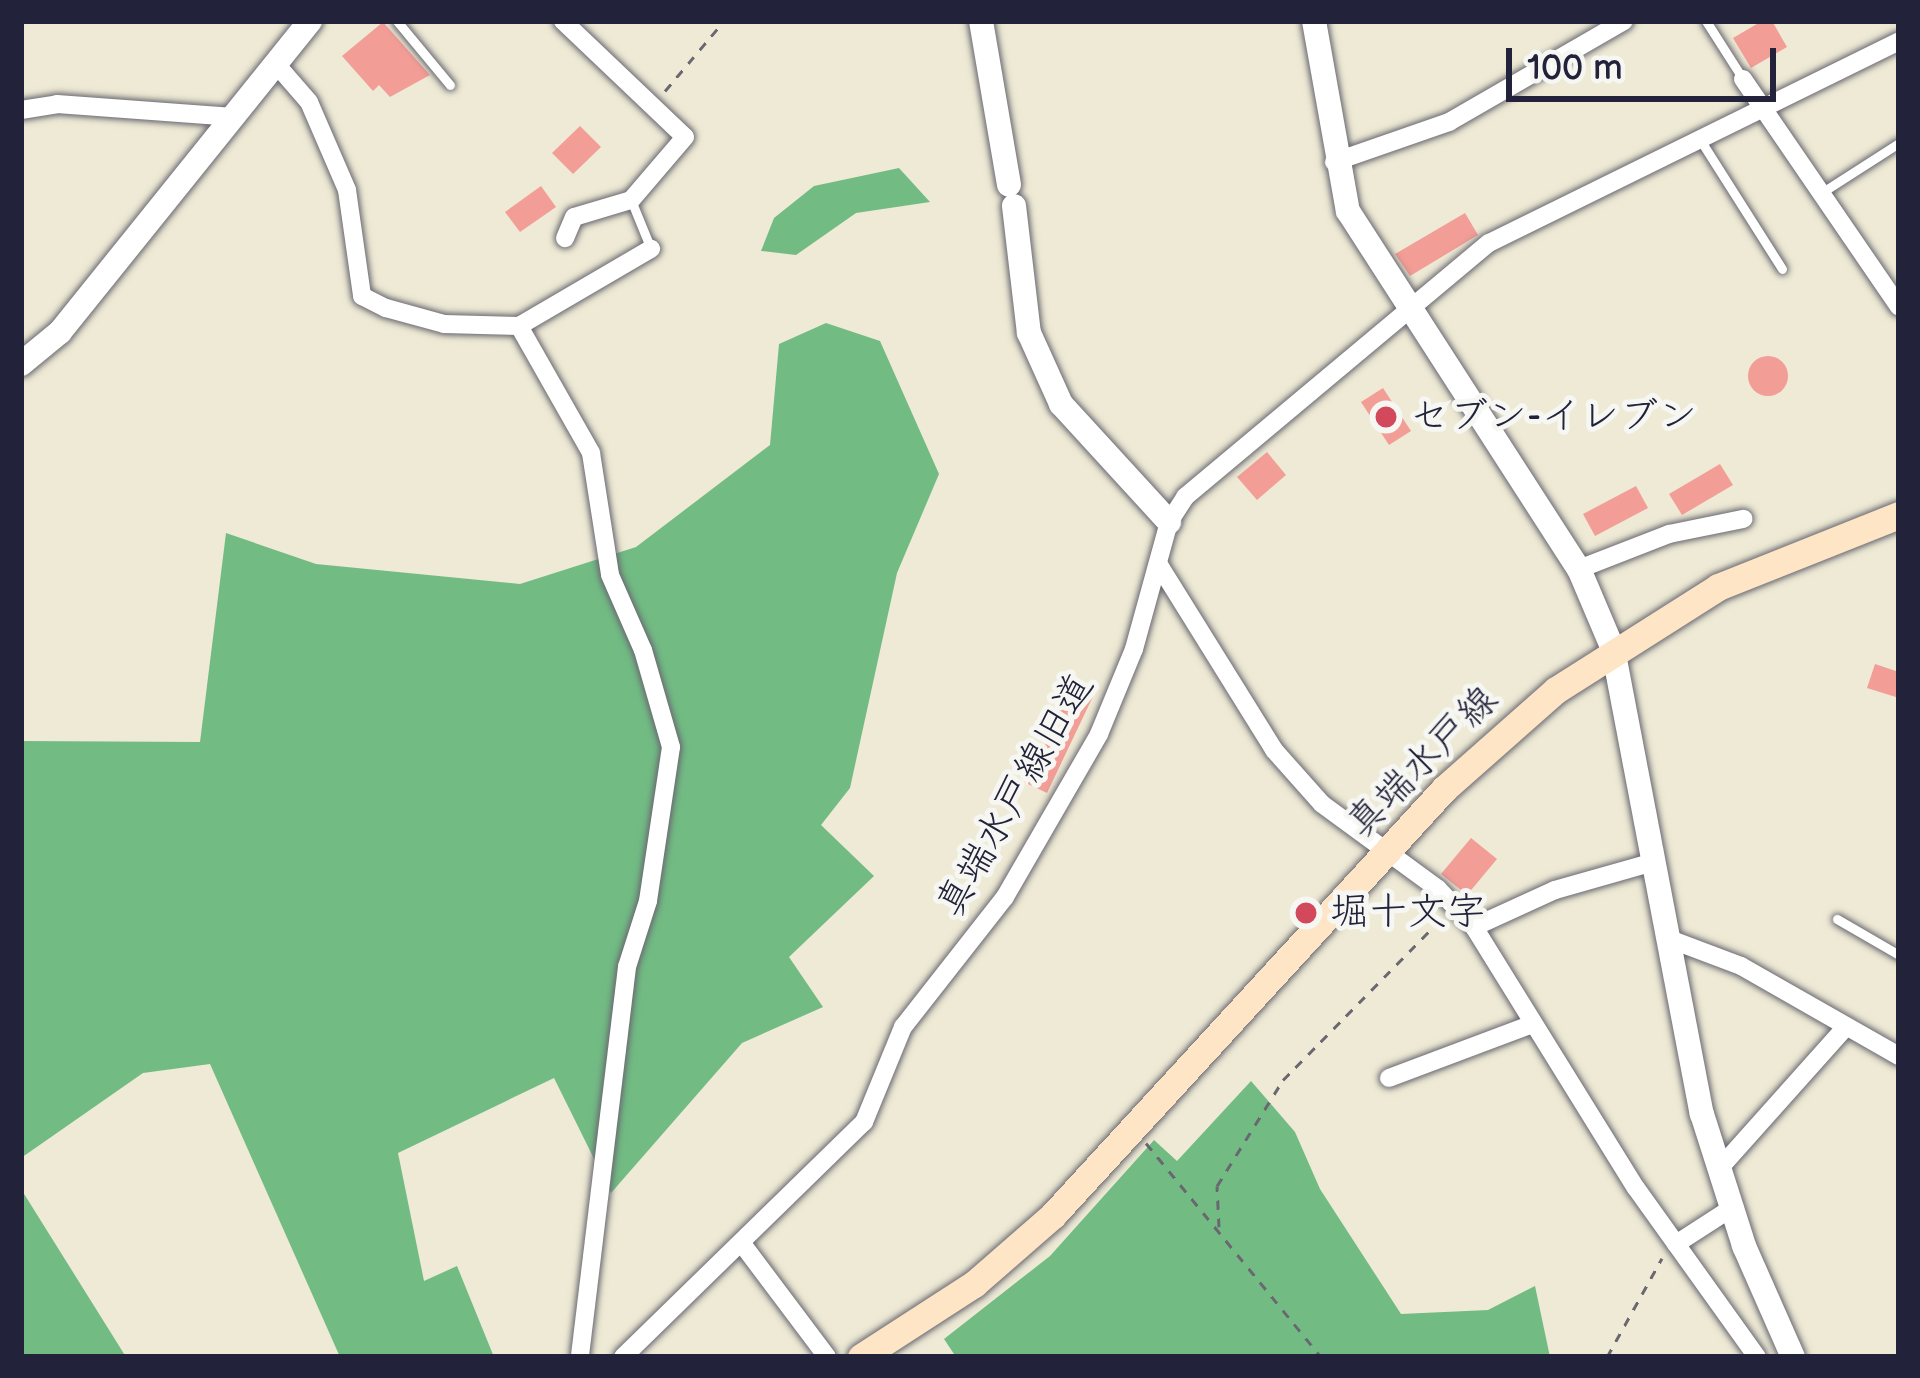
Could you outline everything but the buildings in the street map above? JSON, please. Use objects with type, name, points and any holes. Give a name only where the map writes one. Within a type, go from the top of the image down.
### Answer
[{"type":"main road","name":"真端水戸線","points":[[861,1357],[1018,1247],[1491,744],[1613,649],[1718,587],[1899,514]]},
{"type":"street","points":[[21,364],[60,332],[310,21]]},
{"type":"street","points":[[562,21],[685,137],[631,200],[574,217],[565,238]]},
{"type":"street","points":[[981,21],[1012,196],[1029,333],[1083,436],[1169,522]]},
{"type":"street","points":[[1314,21],[1334,162],[1348,211],[1406,309],[1580,569],[1613,649],[1667,938],[1718,1170],[1793,1357]]},
{"type":"street","points":[[1334,162],[1449,122],[1624,21]]},
{"type":"street","name":"真端水戸線旧道","points":[[623,1357],[864,1122],[904,1027],[1005,897],[1099,734],[1159,566],[1169,522],[1210,471],[1406,309],[1520,224],[1899,41]]},
{"type":"street","points":[[277,64],[309,102],[347,190],[362,296],[445,324],[519,326],[651,249]]},
{"type":"street","points":[[1743,79],[1817,196],[1899,307]]},
{"type":"street","points":[[21,110],[57,104],[234,117]]},
{"type":"street","points":[[519,326],[591,453],[610,575],[643,650],[671,747],[648,901],[627,968],[580,1357]]},
{"type":"street","points":[[1580,569],[1669,534],[1743,519]]},
{"type":"street","points":[[1159,566],[1274,750],[1322,804],[1389,850],[1474,927],[1676,1244],[1757,1357]]},
{"type":"street","points":[[1474,927],[1555,890],[1654,862]]},
{"type":"street","points":[[1667,938],[1741,966],[1893,1052],[1899,1029]]},
{"type":"street","points":[[1389,1078],[1533,1024]]},
{"type":"street","points":[[1718,1170],[1845,1028]]},
{"type":"street","points":[[1676,1244],[1730,1209]]},
{"type":"street","points":[[743,1245],[827,1357]]},
{"type":"lane","points":[[398,21],[450,85]]},
{"type":"lane","points":[[1706,21],[1743,79]]},
{"type":"lane","points":[[1699,138],[1782,268]]},
{"type":"lane","points":[[1817,196],[1899,143]]},
{"type":"lane","points":[[631,200],[651,249]]},
{"type":"lane","points":[[1837,919],[1899,955]]},
{"type":"path","points":[[652,106],[724,21]]},
{"type":"path","points":[[1219,1227],[1217,1186],[1282,1080],[1455,905]]},
{"type":"path","points":[[1133,1129],[1219,1227],[1321,1357]]},
{"type":"path","points":[[1607,1357],[1640,1286],[1676,1244]]},
{"type":"green space","points":[[899,168],[930,202],[856,213],[796,255],[761,251],[774,218],[814,186]]},
{"type":"green space","points":[[826,323],[880,341],[939,474],[897,573],[850,788],[821,825],[874,876],[789,957],[823,1007],[742,1043],[611,1193],[554,1078],[398,1153],[424,1281],[457,1266],[494,1357],[340,1357],[210,1064],[143,1073],[21,1158],[21,741],[200,742],[226,533],[316,564],[520,584],[636,547],[770,445],[779,344]]},
{"type":"green space","points":[[1251,1081],[1295,1132],[1320,1189],[1401,1314],[1488,1310],[1535,1286],[1550,1357],[956,1357],[944,1339],[1050,1256],[1154,1140],[1177,1161]]},
{"type":"green space","points":[[21,1189],[126,1357],[21,1357]]},
{"type":"place","name":"セブン-イレブン","points":[[1386,417]]},
{"type":"place","name":"堀十文字","points":[[1306,913]]}]
